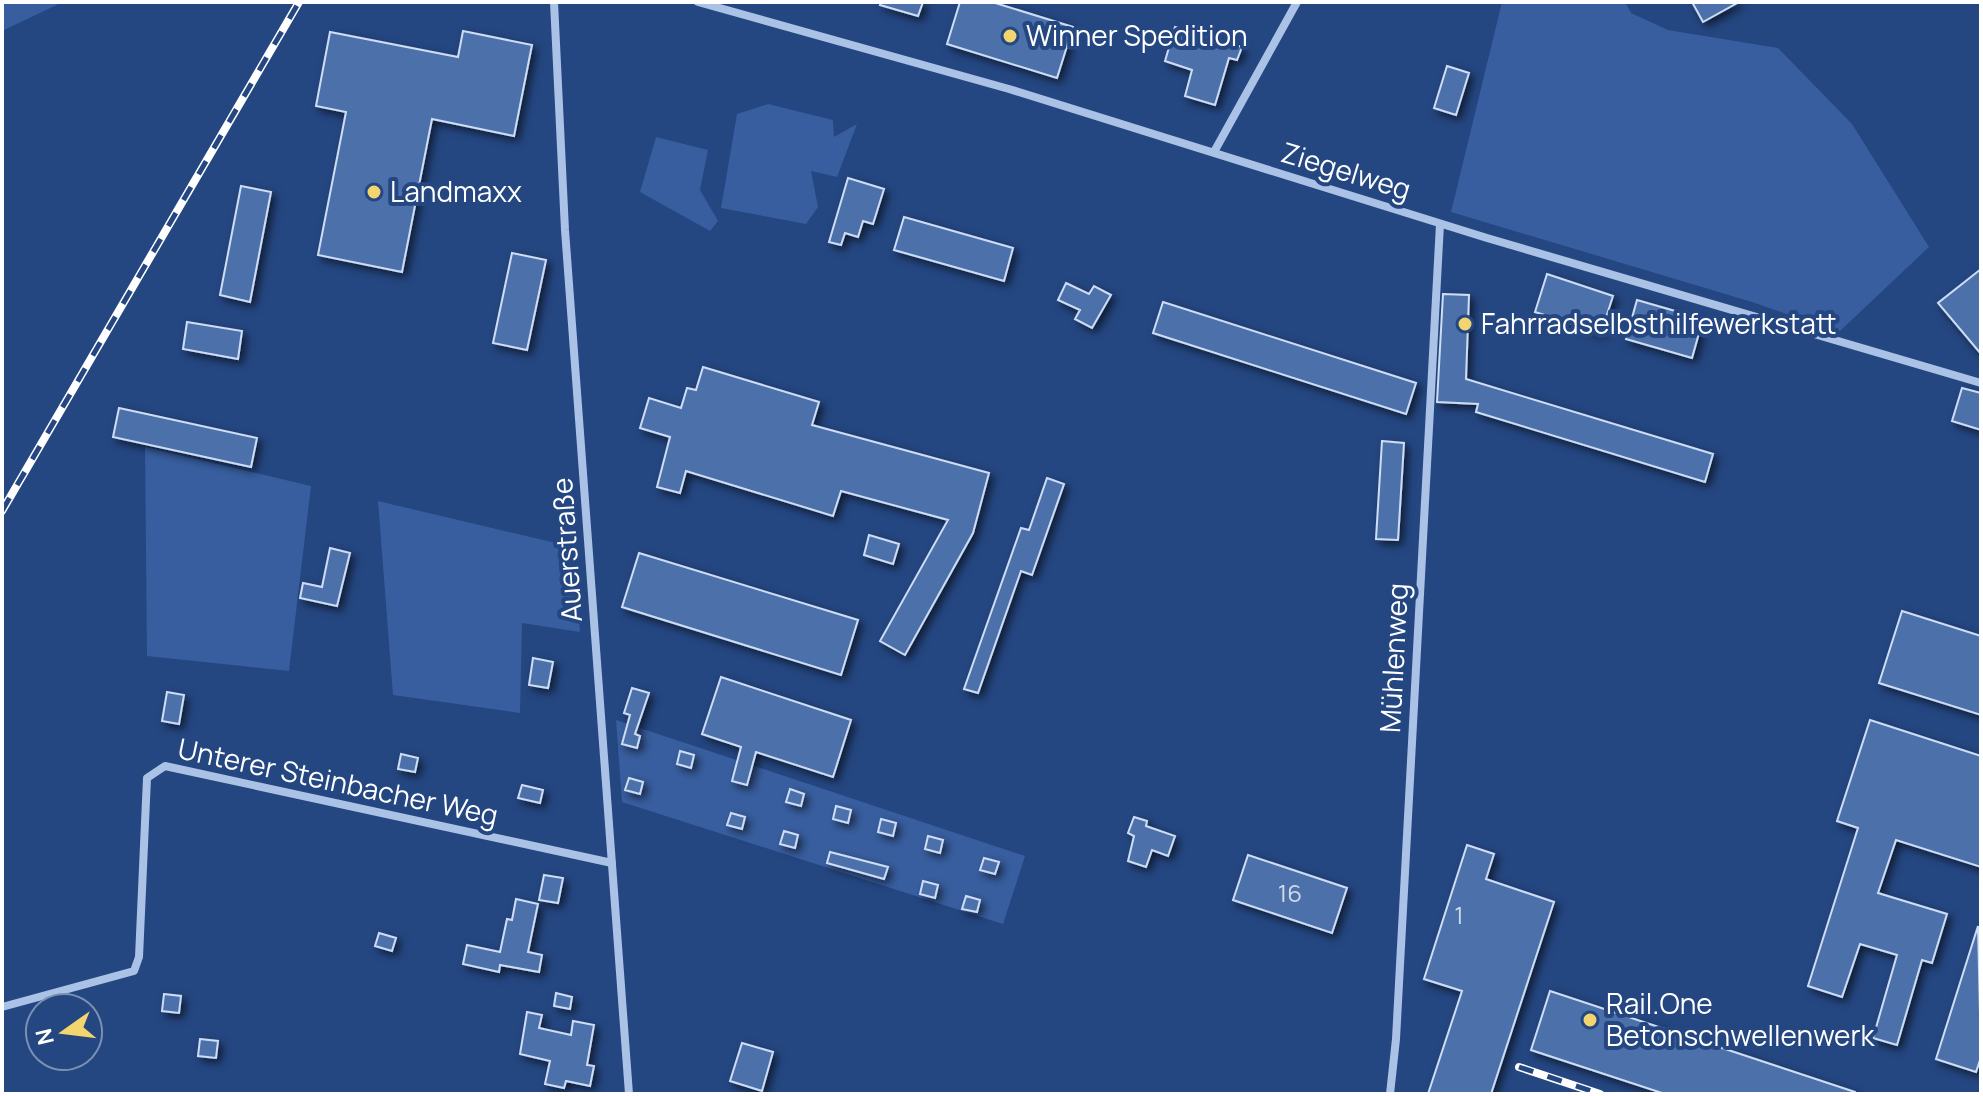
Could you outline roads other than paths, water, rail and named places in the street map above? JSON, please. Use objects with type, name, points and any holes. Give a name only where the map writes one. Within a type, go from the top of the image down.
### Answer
[{"type":"street","name":"Auerstraße","points":[[554,2],[556,81],[629,1094]]},
{"type":"street","name":"Ziegelweg","points":[[698,2],[1009,89],[1440,224],[1981,383]]},
{"type":"street","points":[[1214,152],[1297,2]]},
{"type":"street","name":"Mühlenweg","points":[[1390,1094],[1396,1039],[1440,224]]},
{"type":"street","name":"Unterer Steinbacher Weg","points":[[2,1007],[134,971],[139,957],[147,778],[165,766],[612,863]]},
{"type":"railway","points":[[2,511],[299,2]]},
{"type":"railway","points":[[1519,1067],[1600,1094]]},
{"type":"place","name":"Winner Spedition","points":[[1010,36]]},
{"type":"place","name":"Landmaxx","points":[[374,192]]},
{"type":"place","name":"Fahrradselbsthilfewerkstatt","points":[[1465,324]]},
{"type":"place","name":"Rail.One Betonschwellenwerk","points":[[1590,1020]]}]
